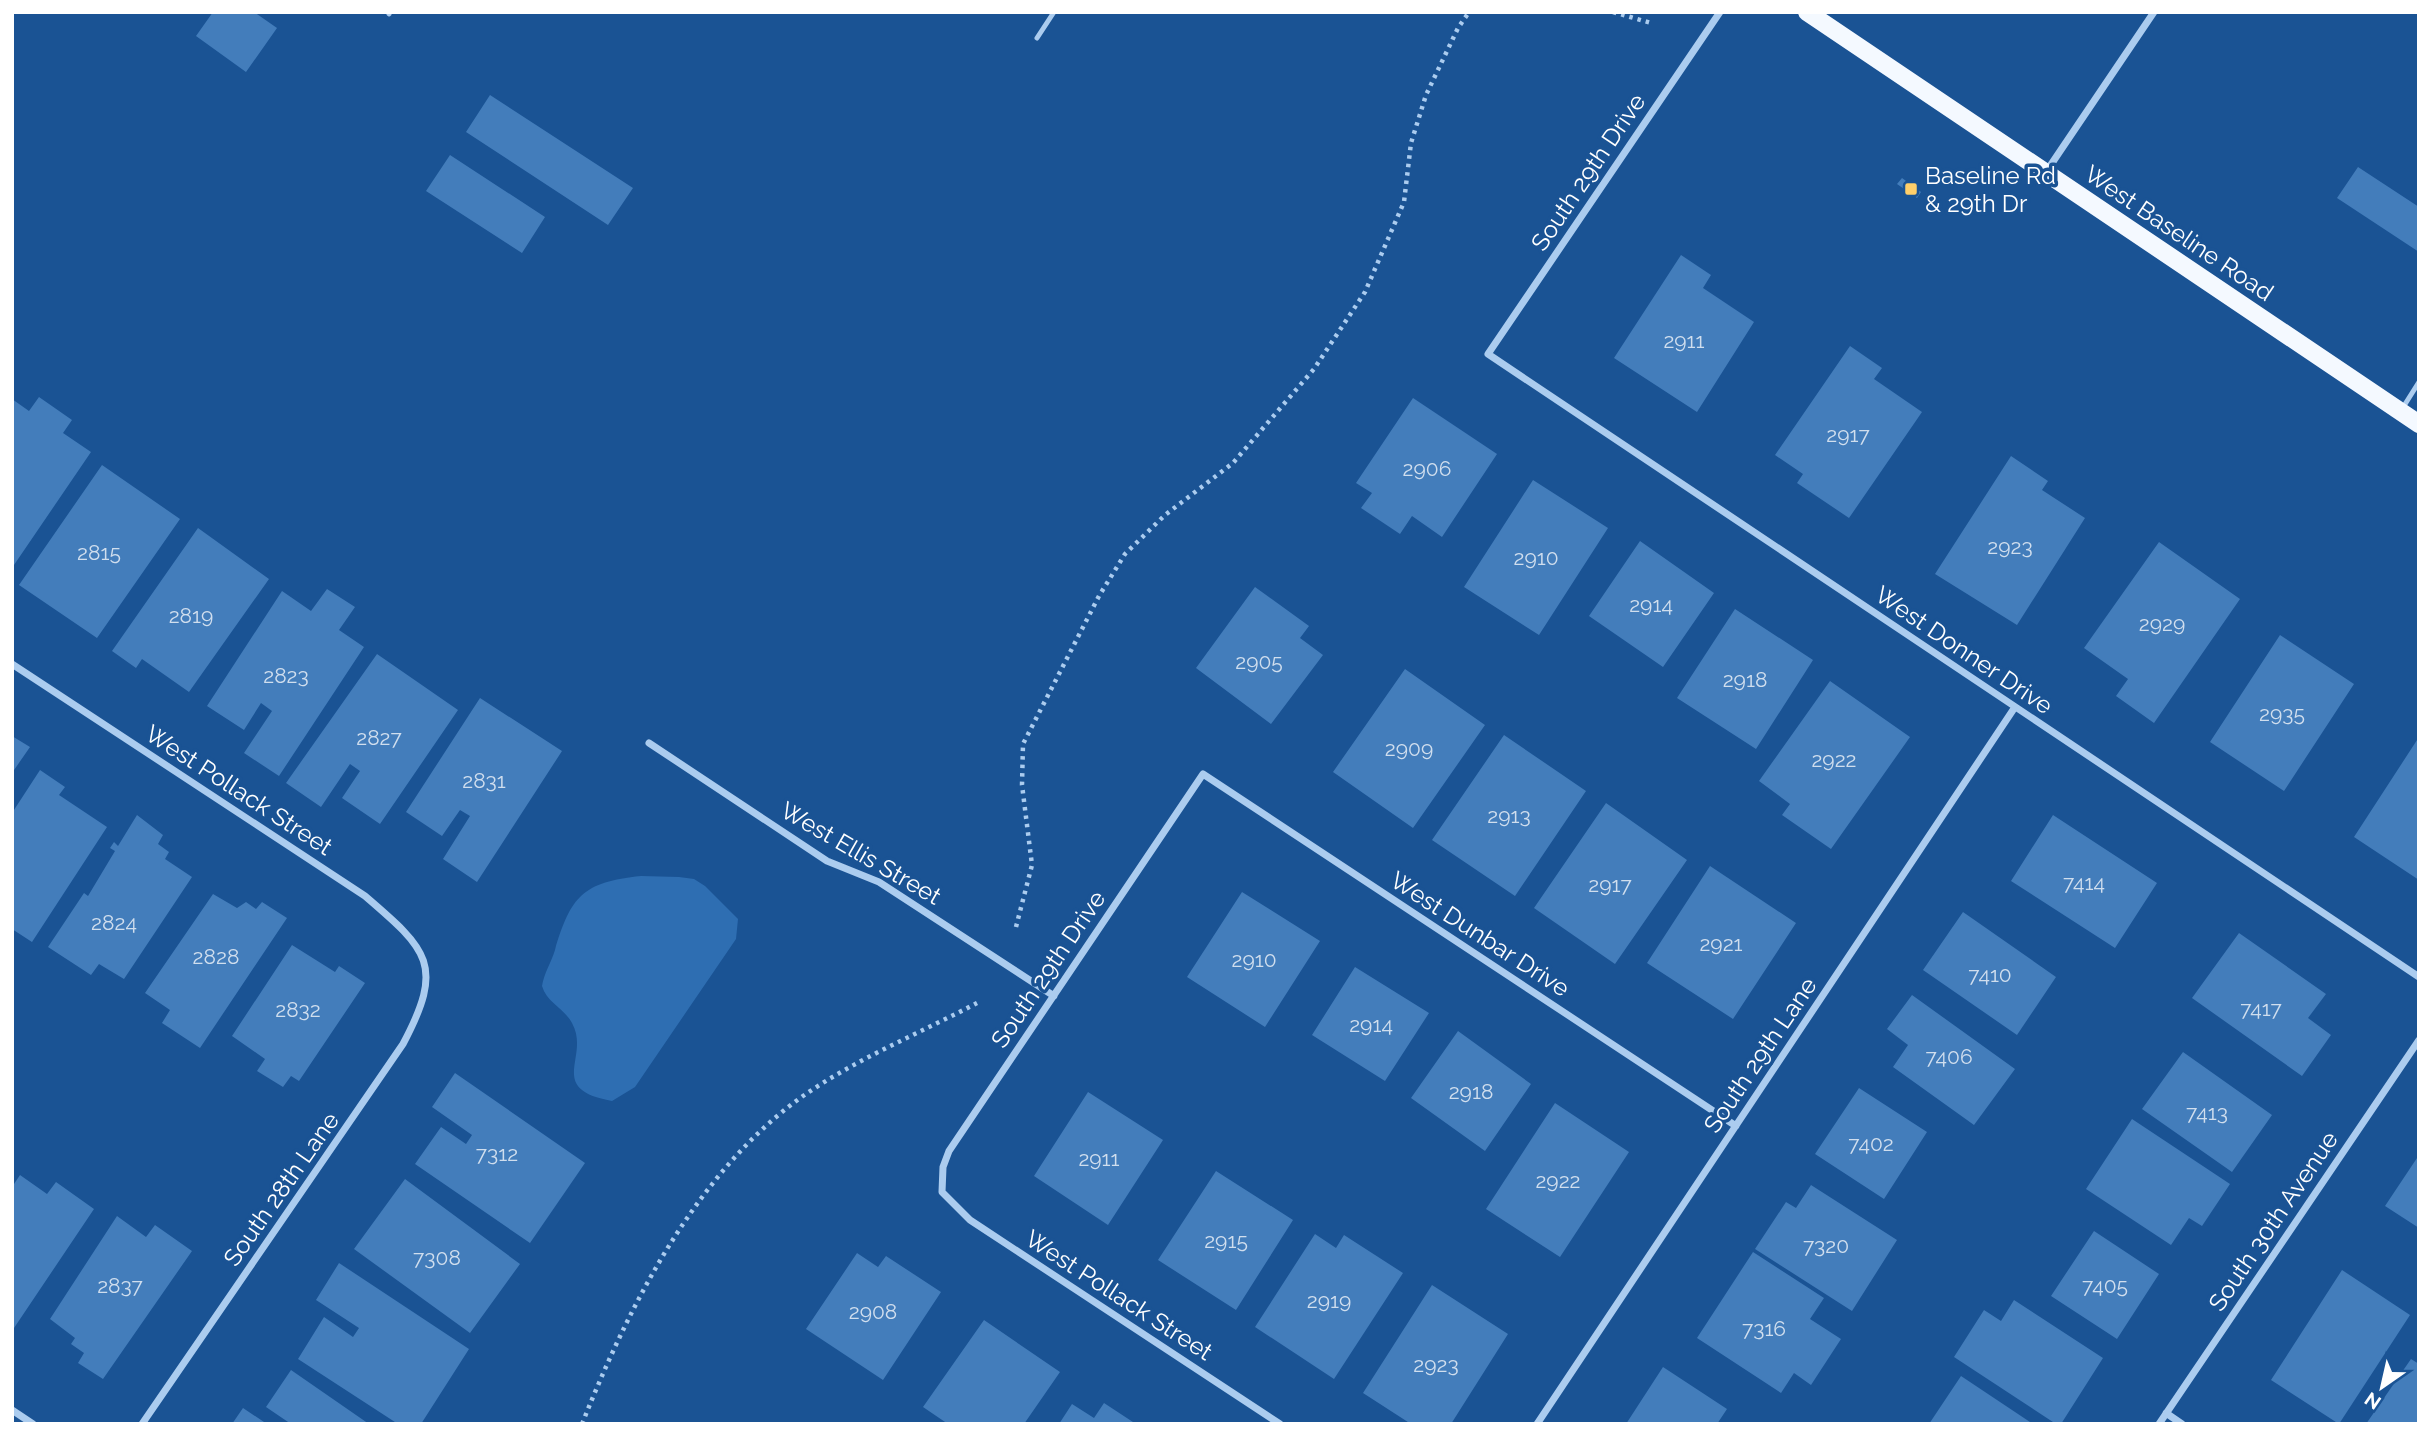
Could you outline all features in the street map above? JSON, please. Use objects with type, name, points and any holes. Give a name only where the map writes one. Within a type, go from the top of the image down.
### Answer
[{"type":"main road","name":"West Baseline Road","points":[[1807,12],[2419,424]]},
{"type":"street","name":"South 29th Drive","points":[[1488,354],[1720,12]]},
{"type":"street","points":[[2045,172],[2154,12]]},
{"type":"street","name":"West Donner Drive","points":[[1488,354],[2419,977]]},
{"type":"street","name":"West Pollack Street","points":[[12,664],[365,896],[411,936],[428,966]]},
{"type":"street","name":"South 29th Lane","points":[[1537,1424],[2014,708]]},
{"type":"street","name":"West Ellis Street","points":[[649,743],[827,861],[879,882],[1054,996]]},
{"type":"street","name":"South 29th Drive","points":[[942,1192],[943,1167],[949,1152],[1203,774]]},
{"type":"street","name":"West Dunbar Drive","points":[[1203,774],[1736,1126]]},
{"type":"street","name":"South 28th Lane","points":[[142,1424],[403,1044],[422,1008],[428,966]]},
{"type":"street","name":"South 30th Avenue","points":[[2159,1424],[2419,1040]]},
{"type":"street","name":"West Pollack Street","points":[[942,1192],[970,1220],[1280,1424]]},
{"type":"street","points":[[12,1410],[33,1424]]},
{"type":"street","points":[[2166,1413],[2182,1424]]},
{"type":"lane","points":[[1037,38],[1054,12]]},
{"type":"lane","points":[[2400,412],[2419,382]]},
{"type":"path","points":[[1016,927],[1032,865],[1022,785],[1023,744],[1099,596],[1125,554],[1165,516],[1233,463],[1314,369],[1365,292],[1404,202],[1411,143],[1426,95],[1458,28],[1469,12]]},
{"type":"path","points":[[1613,12],[1651,23]]},
{"type":"path","points":[[582,1424],[631,1308],[695,1208],[756,1134],[804,1096],[977,1003]]},
{"type":"shaded area","points":[[641,876],[694,879],[705,886],[738,919],[736,939],[635,1087],[612,1101],[592,1096],[580,1089],[575,1080],[577,1048],[572,1023],[548,997],[542,986],[567,916],[582,895],[605,883]]},
{"type":"building","points":[[213,12],[254,12],[277,28],[246,72],[196,36]]},
{"type":"building","points":[[490,95],[633,188],[608,225],[466,132]]},
{"type":"building","points":[[450,155],[545,217],[522,253],[426,191]]},
{"type":"building","points":[[2358,167],[2419,207],[2419,252],[2337,198]]},
{"type":"building","points":[[1902,178],[1921,192],[1917,198],[1897,184]]},
{"type":"building","points":[[1681,255],[1711,275],[1703,288],[1754,322],[1697,412],[1614,358]]},
{"type":"building","points":[[1850,346],[1882,368],[1874,379],[1922,412],[1849,518],[1797,483],[1803,474],[1775,455]]},
{"type":"building","points":[[39,397],[72,420],[63,433],[91,452],[14,565],[12,399],[29,411]]},
{"type":"building","points":[[1413,398],[1497,454],[1442,537],[1412,516],[1400,534],[1361,508],[1372,493],[1356,483]]},
{"type":"building","points":[[2011,456],[2048,481],[2042,490],[2085,518],[2017,625],[1935,574]]},
{"type":"building","points":[[102,465],[180,519],[97,638],[19,585]]},
{"type":"building","points":[[1533,480],[1608,528],[1539,635],[1464,587]]},
{"type":"building","points":[[198,528],[269,579],[189,692],[142,659],[136,668],[112,651]]},
{"type":"building","points":[[1640,541],[1714,593],[1663,667],[1589,616]]},
{"type":"building","points":[[2159,542],[2240,599],[2154,723],[2116,696],[2128,679],[2084,648]]},
{"type":"building","points":[[1255,587],[1309,626],[1300,638],[1323,655],[1271,724],[1196,668]]},
{"type":"building","points":[[327,589],[355,607],[339,630],[364,647],[279,776],[244,753],[272,711],[261,703],[244,730],[207,706],[282,591],[311,611]]},
{"type":"building","points":[[1735,609],[1813,660],[1756,749],[1677,698]]},
{"type":"building","points":[[2280,635],[2354,684],[2284,791],[2210,742]]},
{"type":"building","points":[[377,654],[458,710],[380,824],[342,798],[360,771],[350,764],[321,807],[286,783]]},
{"type":"building","points":[[1405,669],[1485,725],[1413,828],[1333,772]]},
{"type":"building","points":[[1830,681],[1910,737],[1831,849],[1782,815],[1790,804],[1759,781]]},
{"type":"building","points":[[480,698],[562,751],[477,882],[443,859],[470,816],[460,810],[442,836],[406,812]]},
{"type":"building","points":[[1504,735],[1586,791],[1515,896],[1432,840]]},
{"type":"building","points":[[12,736],[30,747],[12,773]]},
{"type":"building","points":[[2419,737],[2419,880],[2354,837]]},
{"type":"building","points":[[40,770],[65,787],[59,795],[107,827],[32,942],[12,929],[12,813]]},
{"type":"building","points":[[1606,803],[1687,860],[1615,964],[1534,908]]},
{"type":"building","points":[[137,815],[163,835],[158,844],[169,852],[165,859],[192,877],[124,979],[99,964],[91,975],[48,947],[84,893],[88,896],[115,851],[110,848],[114,842],[118,846]]},
{"type":"building","points":[[2053,815],[2157,883],[2115,948],[2011,881]]},
{"type":"building","points":[[1710,866],[1796,923],[1733,1019],[1647,963]]},
{"type":"building","points":[[1242,892],[1320,941],[1265,1027],[1187,977]]},
{"type":"building","points":[[213,894],[237,908],[246,902],[256,909],[262,902],[287,918],[200,1048],[162,1023],[170,1010],[145,993]]},
{"type":"building","points":[[1963,912],[2056,977],[2017,1035],[1923,970]]},
{"type":"building","points":[[2239,933],[2326,994],[2308,1018],[2331,1035],[2302,1076],[2192,998]]},
{"type":"building","points":[[292,945],[335,972],[339,966],[365,983],[299,1081],[291,1076],[283,1087],[257,1071],[265,1059],[232,1036]]},
{"type":"building","points":[[1355,967],[1429,1013],[1385,1081],[1312,1035]]},
{"type":"building","points":[[1912,995],[2015,1069],[1974,1125],[1893,1067],[1908,1045],[1887,1029]]},
{"type":"building","points":[[1458,1031],[1531,1084],[1485,1151],[1411,1098]]},
{"type":"building","points":[[2183,1052],[2272,1115],[2232,1172],[2142,1109]]},
{"type":"building","points":[[455,1073],[585,1163],[530,1243],[415,1164],[441,1127],[466,1144],[472,1135],[432,1107]]},
{"type":"building","points":[[1859,1088],[1927,1132],[1884,1199],[1815,1154]]},
{"type":"building","points":[[1088,1092],[1163,1140],[1108,1225],[1034,1176]]},
{"type":"building","points":[[1555,1103],[1629,1152],[1560,1257],[1486,1209]]},
{"type":"building","points":[[2132,1119],[2230,1184],[2202,1226],[2189,1218],[2171,1245],[2086,1189]]},
{"type":"building","points":[[2419,1155],[2419,1228],[2385,1206]]},
{"type":"building","points":[[1216,1171],[1293,1220],[1236,1310],[1158,1260]]},
{"type":"building","points":[[20,1175],[47,1194],[56,1182],[94,1209],[12,1331],[12,1187]]},
{"type":"building","points":[[405,1179],[520,1264],[470,1333],[354,1249]]},
{"type":"building","points":[[1811,1185],[1897,1240],[1852,1311],[1755,1249],[1786,1202],[1796,1208]]},
{"type":"building","points":[[117,1216],[146,1237],[155,1225],[192,1251],[103,1379],[78,1363],[84,1353],[71,1344],[75,1338],[50,1319]]},
{"type":"building","points":[[2094,1231],[2159,1274],[2117,1339],[2051,1296]]},
{"type":"building","points":[[1315,1234],[1336,1248],[1344,1235],[1403,1273],[1334,1379],[1255,1327]]},
{"type":"building","points":[[1753,1252],[1824,1298],[1810,1319],[1841,1339],[1811,1385],[1794,1373],[1781,1393],[1697,1338]]},
{"type":"building","points":[[857,1253],[878,1267],[886,1256],[941,1292],[883,1380],[806,1329]]},
{"type":"building","points":[[339,1263],[469,1349],[421,1424],[398,1424],[298,1359],[324,1317],[353,1337],[359,1328],[316,1300]]},
{"type":"building","points":[[2342,1270],[2410,1315],[2339,1424],[2271,1380]]},
{"type":"building","points":[[1432,1285],[1508,1334],[1451,1424],[1411,1424],[1363,1393]]},
{"type":"building","points":[[2014,1300],[2103,1358],[2061,1424],[2056,1424],[1954,1357],[1984,1310],[2001,1321]]},
{"type":"building","points":[[984,1320],[1060,1372],[1024,1424],[948,1424],[923,1407]]},
{"type":"building","points":[[2411,1359],[2419,1364],[2419,1424],[2366,1424]]},
{"type":"building","points":[[1663,1367],[1727,1409],[1717,1424],[1626,1424]]},
{"type":"building","points":[[291,1370],[369,1424],[291,1424],[266,1407]]},
{"type":"building","points":[[1961,1376],[2033,1424],[1929,1424]]},
{"type":"building","points":[[1104,1403],[1136,1424],[1059,1424],[1072,1404],[1094,1418]]},
{"type":"building","points":[[243,1408],[267,1424],[232,1424]]},
{"type":"place","name":"Baseline Rd & 29th Dr","points":[[1911,189]]}]
